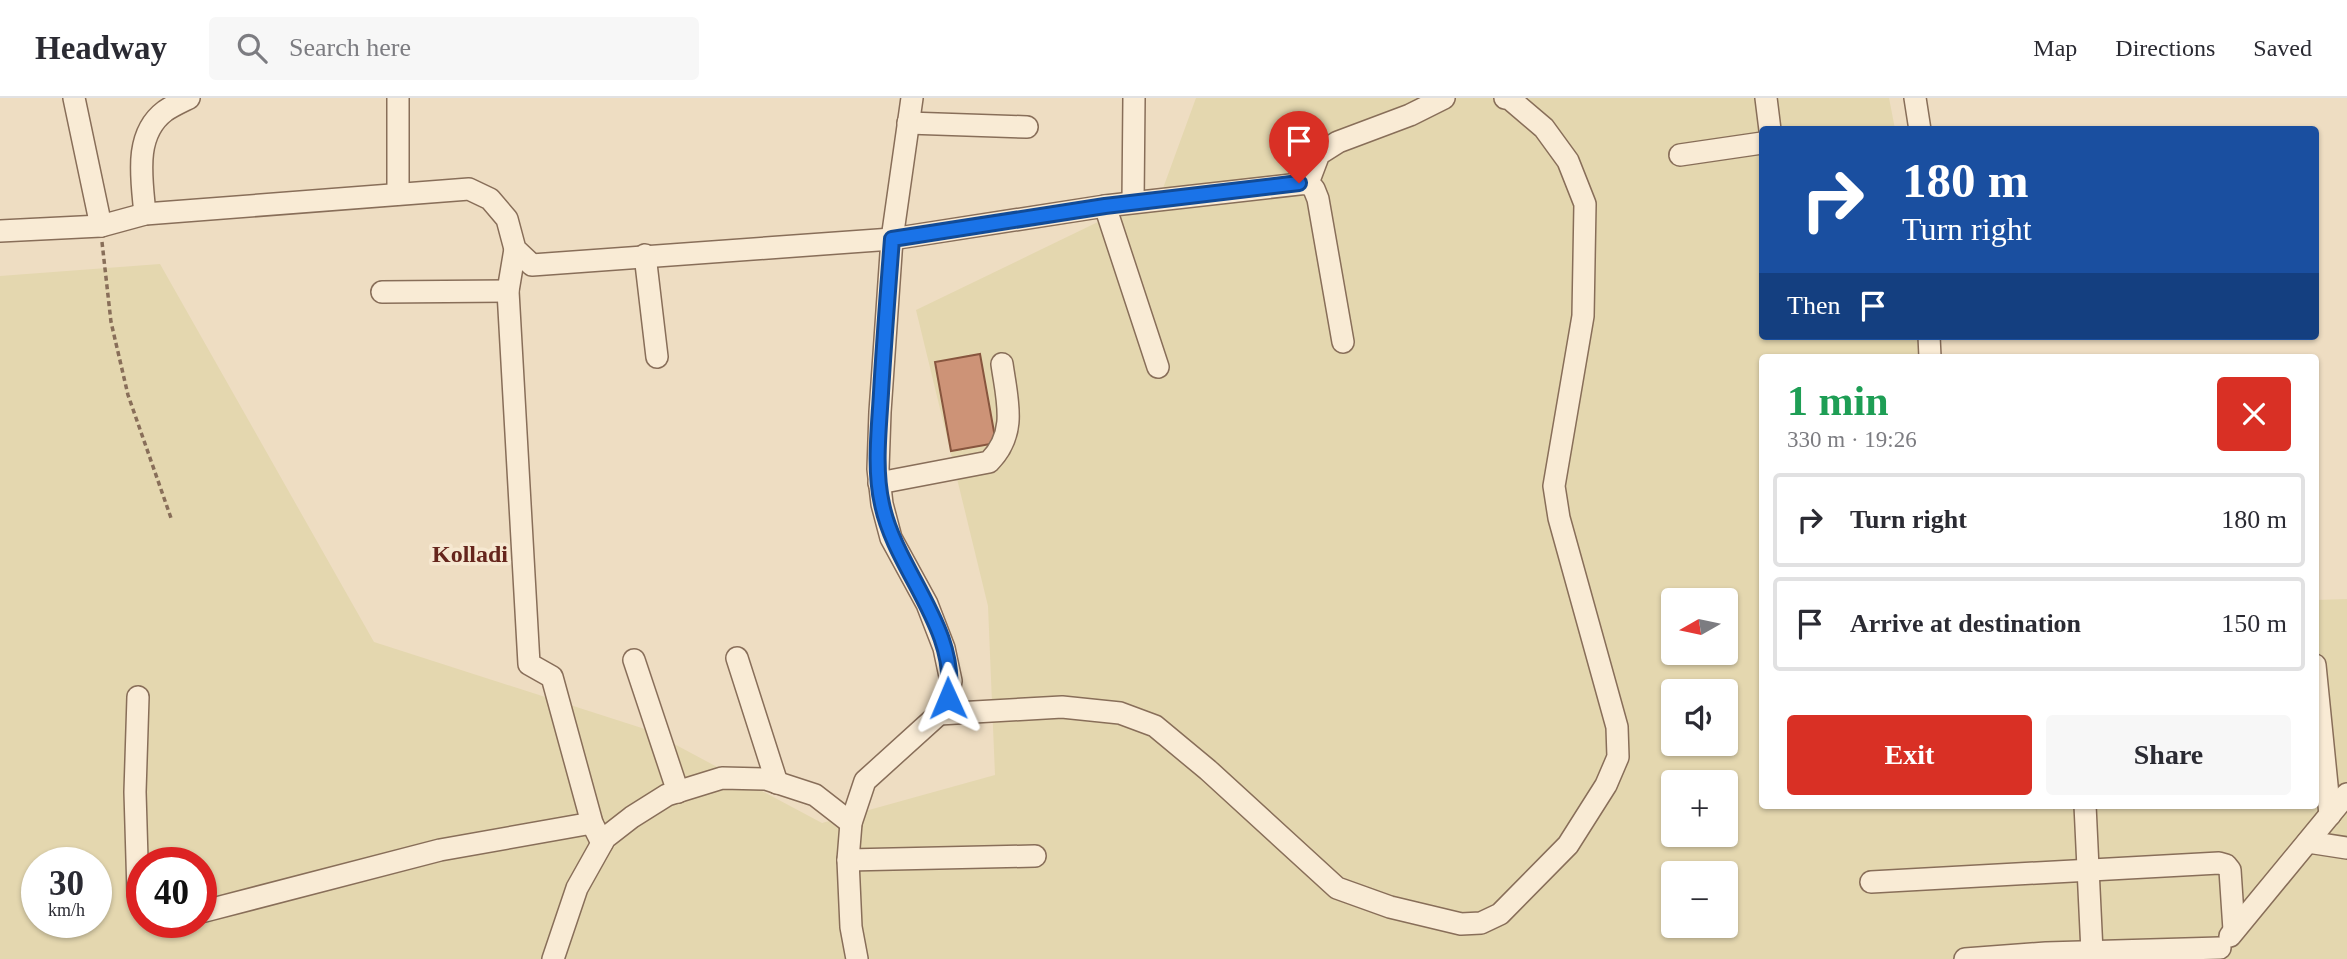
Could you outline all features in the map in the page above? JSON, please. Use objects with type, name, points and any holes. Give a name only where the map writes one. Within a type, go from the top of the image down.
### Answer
[{"type":"street","points":[[74,98],[101,226]]},
{"type":"street","points":[[145,214],[141,162],[145,141],[152,125],[165,111],[189,98]]},
{"type":"street","points":[[398,98],[398,194]]},
{"type":"street","points":[[857,959],[851,927],[848,860],[851,823],[865,781],[939,714],[948,698],[951,681],[944,648],[927,604],[891,538],[881,504],[880,412],[892,239],[912,98]]},
{"type":"street","points":[[1133,202],[1134,98]]},
{"type":"street","points":[[1308,183],[1319,154],[1371,128],[1410,115],[1444,98]]},
{"type":"street","points":[[939,714],[1062,707],[1120,713],[1155,726],[1208,770],[1337,888],[1390,907],[1461,924],[1482,923],[1500,914],[1568,845],[1606,785],[1618,757],[1617,727],[1559,518],[1554,486],[1583,316],[1585,204],[1568,161],[1544,128],[1510,99],[1505,98]]},
{"type":"street","points":[[1766,98],[1770,126]]},
{"type":"street","points":[[1915,98],[1919,126]]},
{"type":"street","points":[[908,123],[1027,127]]},
{"type":"street","points":[[1680,155],[1759,143]]},
{"type":"street","points":[[514,249],[531,265],[892,239],[1133,202],[1308,183]]},
{"type":"street","points":[[1308,183],[1318,199],[1343,342]]},
{"type":"street","points":[[0,231],[101,226],[145,214],[469,189],[491,199],[507,219],[514,249],[508,291],[528,664],[552,677],[592,823],[602,843]]},
{"type":"street","points":[[1105,206],[1158,367]]},
{"type":"street","points":[[645,256],[657,357]]},
{"type":"street","points":[[382,292],[508,291]]},
{"type":"street","points":[[880,483],[989,461],[995,456],[1000,450],[1009,424],[1002,364]]},
{"type":"street","points":[[737,658],[778,783]]},
{"type":"street","points":[[634,660],[678,792]]},
{"type":"street","points":[[137,847],[135,792],[138,697]]},
{"type":"street","points":[[2319,705],[2330,815]]},
{"type":"street","points":[[553,959],[576,887],[605,838],[667,795],[722,778],[766,779],[815,795],[851,823]]},
{"type":"street","points":[[1965,959],[2092,952],[2216,953],[2347,794]]},
{"type":"street","points":[[2085,809],[2092,952]]},
{"type":"street","points":[[217,908],[440,850],[592,823]]},
{"type":"street","points":[[2308,842],[2347,848]]},
{"type":"street","points":[[848,860],[1035,856]]},
{"type":"street","points":[[1871,882],[2088,868],[2219,863],[2230,870],[2234,930]]},
{"type":"path","points":[[101,226],[111,322],[128,395],[171,518]]},
{"type":"shaded area","points":[[1196,98],[1889,98],[1894,126],[1759,126],[1759,340],[1930,340],[1931,354],[1759,354],[1759,809],[2319,809],[2319,600],[2347,599],[2347,959],[0,959],[0,276],[160,264],[374,642],[648,730],[822,823],[995,775],[988,606],[916,310],[1162,191]]},
{"type":"building","points":[[980,354],[996,443],[951,451],[935,362]]},
{"type":"district","name":"Kolladi","points":[[470,554]]},
{"type":"route","points":[[948,698],[951,681],[944,648],[927,604],[891,538],[881,504],[878,469],[880,412],[892,239],[1105,206],[1299,183]]}]
